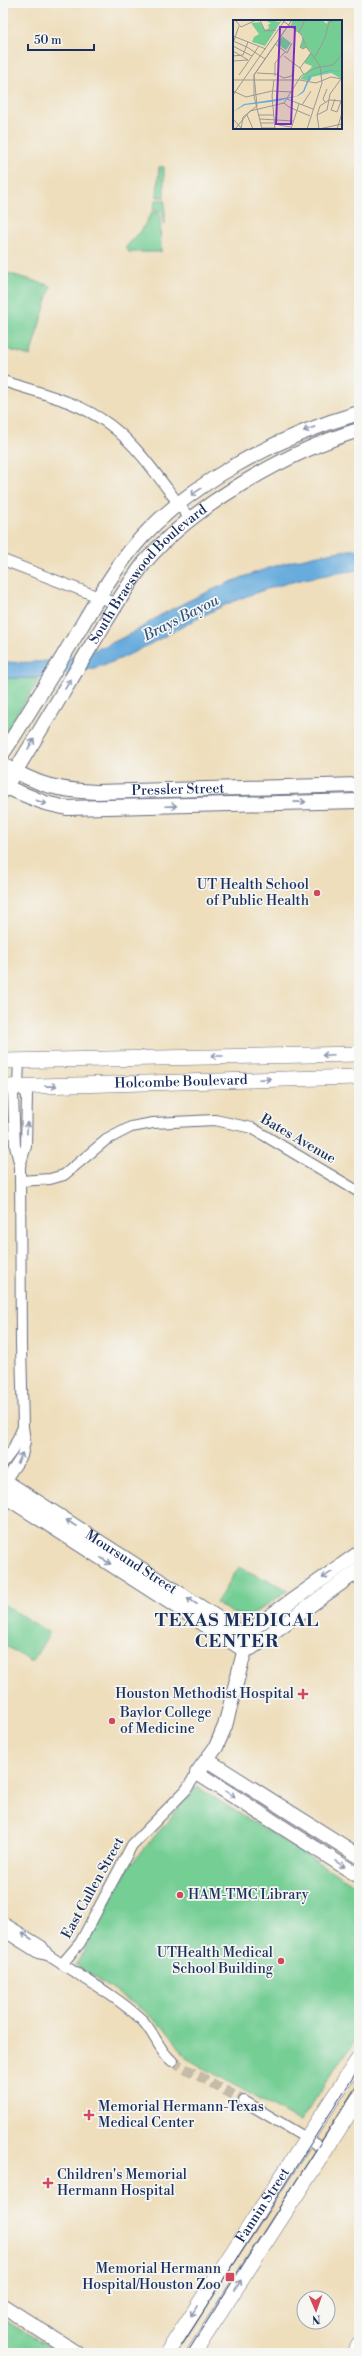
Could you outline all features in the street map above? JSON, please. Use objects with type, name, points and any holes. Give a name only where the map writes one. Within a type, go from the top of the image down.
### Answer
[{"type":"main road","name":"Holcombe Boulevard","points":[[3,1061],[205,1056],[298,1057],[359,1054]]},
{"type":"main road","points":[[298,1057],[298,1078]]},
{"type":"main road","name":"Holcombe Boulevard","points":[[3,1086],[359,1077]]},
{"type":"main road","name":"Fannin Street","points":[[167,2353],[359,2058]]},
{"type":"main road","points":[[326,2150],[320,2139],[322,2128],[339,2101],[346,2078]]},
{"type":"main road","name":"Fannin Street","points":[[194,2353],[359,2098]]},
{"type":"main road","points":[[295,2196],[296,2182],[311,2158],[313,2148],[307,2138]]},
{"type":"main road","points":[[354,2353],[359,2344]]},
{"type":"street","points":[[3,381],[61,399],[82,408],[110,425],[143,458],[191,520]]},
{"type":"street","name":"South Braeswood Boulevard","points":[[3,753],[88,616],[99,595],[130,550],[178,505],[235,465],[280,441],[330,421],[359,413]]},
{"type":"street","points":[[330,421],[336,438]]},
{"type":"street","name":"South Braeswood Boulevard","points":[[4,788],[9,768],[48,718],[115,608],[146,562],[191,520],[244,483],[296,454],[359,430]]},
{"type":"street","points":[[244,483],[260,467],[282,451],[280,441]]},
{"type":"street","points":[[3,560],[99,595],[115,608]]},
{"type":"street","name":"Pressler Street","points":[[9,768],[46,786],[64,791],[96,792],[359,785]]},
{"type":"street","name":"Pressler Street","points":[[4,788],[45,803],[67,808],[359,801]]},
{"type":"street","points":[[219,788],[219,804]]},
{"type":"street","points":[[240,788],[241,803]]},
{"type":"street","points":[[96,792],[96,808]]},
{"type":"street","points":[[4,1485],[22,1456],[25,1441],[23,1427],[20,1166],[26,1146],[27,1094],[18,1086],[19,1061]]},
{"type":"street","name":"Bates Avenue","points":[[20,1181],[50,1179],[64,1175],[106,1140],[131,1127],[153,1123],[215,1120],[252,1128],[359,1192]]},
{"type":"street","points":[[3,1463],[12,1450],[23,1427]]},
{"type":"street","name":"Moursund Street","points":[[4,1485],[253,1640]]},
{"type":"street","name":"Moursund Street","points":[[4,1485],[246,1651]]},
{"type":"street","points":[[359,1553],[256,1626],[253,1640],[240,1663],[225,1726],[207,1760],[197,1773],[359,1876]]},
{"type":"street","points":[[253,1640],[272,1632],[359,1570]]},
{"type":"street","points":[[207,1760],[359,1856]]},
{"type":"street","name":"East Cullen Street","points":[[62,1964],[80,1943],[132,1845],[186,1790],[197,1773]]},
{"type":"street","points":[[281,1826],[290,1813]]},
{"type":"street","points":[[3,1922],[42,1946],[48,1955]]},
{"type":"street","points":[[3,1932],[38,1953],[48,1955],[143,2021],[154,2034],[164,2054],[172,2061]]},
{"type":"street","points":[[244,2101],[326,2150]]},
{"type":"street","points":[[3,2306],[76,2353]]},
{"type":"green space","points":[[159,167],[164,167],[164,197],[157,197]]},
{"type":"green space","points":[[156,200],[165,200],[165,224],[163,224],[163,213],[153,210]]},
{"type":"green space","points":[[152,212],[160,214],[161,252],[129,252],[125,248],[141,231]]},
{"type":"green space","points":[[4,272],[51,286],[30,356],[3,348]]},
{"type":"green space","points":[[3,678],[40,679],[14,718],[3,742]]},
{"type":"green space","points":[[239,1567],[288,1590],[251,1616],[234,1614],[216,1603]]},
{"type":"green space","points":[[3,1604],[50,1633],[32,1662],[3,1644]]},
{"type":"green space","points":[[197,1787],[359,1888],[359,2034],[300,2122],[186,2058],[171,2035],[143,2010],[76,1965],[130,1865]]},
{"type":"green space","points":[[3,2318],[59,2353],[3,2353]]},
{"type":"water","name":"Brays Bayou","points":[[359,549],[359,570],[302,580],[247,596],[231,602],[199,618],[138,651],[107,664],[63,675],[33,678],[3,678],[3,662],[37,662],[67,658],[82,654],[112,643],[170,610],[238,579],[285,563],[334,552]]},
{"type":"tunnel","points":[[172,2061],[244,2101]]},
{"type":"tram line","points":[[177,2353],[359,2068]]},
{"type":"tram line","points":[[187,2353],[359,2082]]},
{"type":"place","name":"UT Health School of Public Health","points":[[317,893]]},
{"type":"place","name":"Houston Methodist Hospital","points":[[303,1694]]},
{"type":"place","name":"Baylor College of Medicine","points":[[112,1721]]},
{"type":"place","name":"HAM-TMC Library","points":[[180,1895]]},
{"type":"place","name":"UTHealth Medical School Building","points":[[281,1961]]},
{"type":"place","name":"Memorial Hermann-Texas Medical Center","points":[[89,2115]]},
{"type":"place","name":"Children's Memorial Hermann Hospital","points":[[48,2183]]},
{"type":"place","name":"Memorial Hermann Hospital/Houston Zoo","points":[[230,2277]]},
{"type":"district","name":"TEXAS MEDICAL CENTER","points":[[237,1630]]}]
